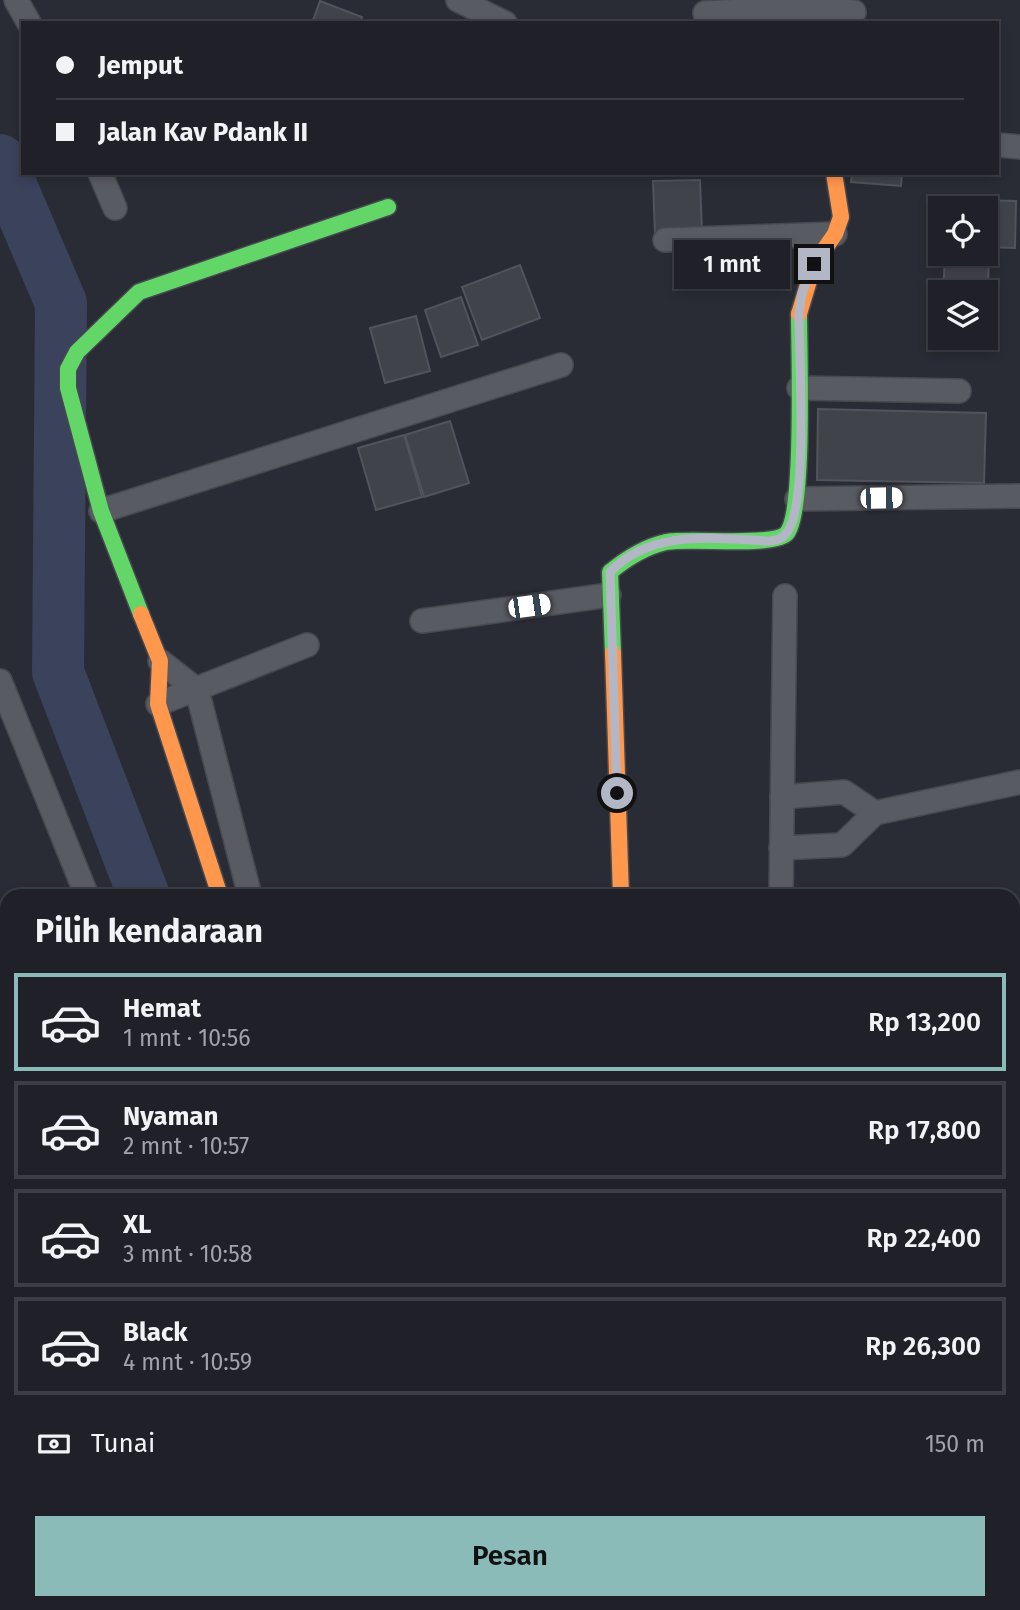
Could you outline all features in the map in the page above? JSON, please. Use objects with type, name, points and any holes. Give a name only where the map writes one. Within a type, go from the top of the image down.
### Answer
[{"type":"street","points":[[16,0],[28,21]]},
{"type":"street","points":[[458,0],[501,21]]},
{"type":"street","points":[[705,13],[790,8],[854,11]]},
{"type":"street","points":[[999,145],[1020,147]]},
{"type":"street","points":[[101,175],[115,208]]},
{"type":"street","points":[[621,889],[610,572],[623,559],[641,549],[696,537],[769,541],[780,539],[789,531],[797,499],[799,314],[802,293],[814,264],[835,233],[841,217],[834,175]]},
{"type":"street","points":[[218,889],[158,704],[160,661],[101,511],[68,388],[68,369],[77,352],[139,292],[388,208]]},
{"type":"street","points":[[665,240],[835,233]]},
{"type":"street","points":[[101,511],[561,365]]},
{"type":"street","points":[[799,388],[958,391]]},
{"type":"street","points":[[797,499],[1020,496]]},
{"type":"street","points":[[422,621],[609,595]]},
{"type":"street","points":[[781,889],[785,596]]},
{"type":"street","points":[[158,704],[307,645]]},
{"type":"street","points":[[160,661],[197,690],[248,889]]},
{"type":"street","points":[[0,681],[84,889]]},
{"type":"street","points":[[781,848],[842,845],[876,813],[1020,782]]},
{"type":"street","points":[[782,797],[844,792],[876,813]]},
{"type":"building","points":[[320,1],[362,17],[361,21],[313,21]]},
{"type":"building","points":[[852,175],[902,175],[901,186],[851,182]]},
{"type":"building","points":[[700,180],[702,233],[655,235],[653,181]]},
{"type":"building","points":[[998,201],[1016,201],[1015,248],[998,247]]},
{"type":"building","points":[[520,265],[540,318],[482,340],[462,287]]},
{"type":"building","points":[[944,266],[989,266],[988,280],[944,280]]},
{"type":"building","points":[[461,297],[478,345],[441,357],[425,310]]},
{"type":"building","points":[[416,316],[430,371],[385,383],[370,328]]},
{"type":"building","points":[[818,409],[986,413],[984,483],[817,480]]},
{"type":"building","points":[[450,421],[469,483],[424,497],[405,435]]},
{"type":"building","points":[[404,435],[422,497],[376,510],[358,448]]},
{"type":"waterway","points":[[0,160],[61,303],[58,672],[141,889]]},
{"type":"traffic: fast","points":[[141,614],[101,511],[68,388],[68,369],[77,352],[139,292],[388,207]]},
{"type":"traffic: fast","points":[[613,653],[610,572],[623,562],[643,550],[666,542],[766,540],[787,533],[793,519],[799,464],[799,314]]},
{"type":"traffic: slow","points":[[799,314],[814,264],[835,234],[841,217],[834,175]]},
{"type":"traffic: slow","points":[[141,614],[160,661],[158,704],[218,889]]},
{"type":"traffic: slow","points":[[613,653],[621,889]]},
{"type":"route","points":[[617,793],[610,572],[623,559],[641,549],[671,540],[696,537],[769,541],[780,539],[789,531],[799,479],[799,314],[802,293],[814,264]]}]
